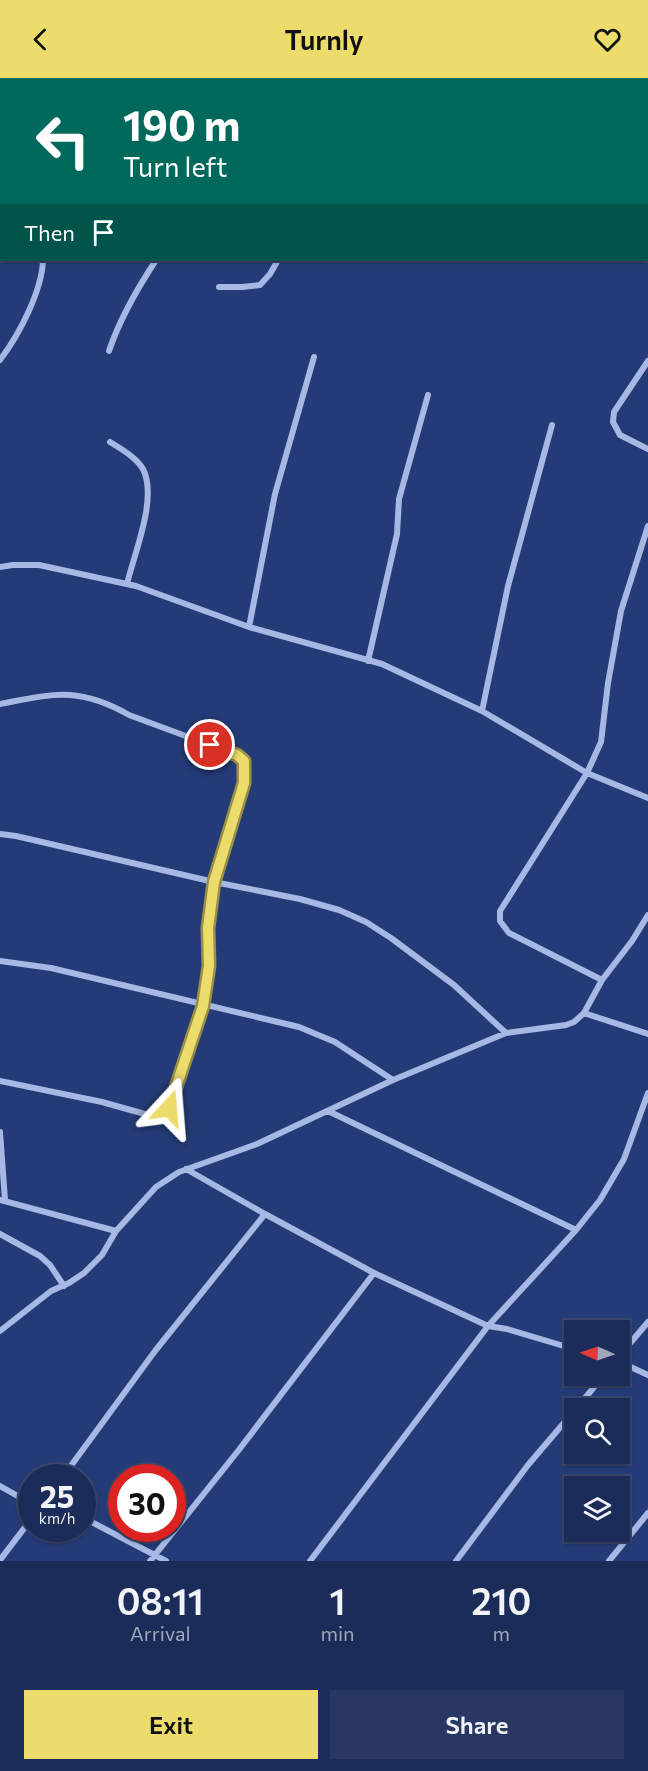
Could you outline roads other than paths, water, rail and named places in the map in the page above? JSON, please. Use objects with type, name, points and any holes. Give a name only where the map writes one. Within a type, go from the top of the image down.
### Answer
[{"type":"street","points":[[0,360],[24,322],[42,271],[43,261]]},
{"type":"street","points":[[109,351],[125,311],[155,261]]},
{"type":"street","points":[[219,286],[260,285],[277,261]]},
{"type":"street","points":[[249,627],[275,494],[314,357]]},
{"type":"street","points":[[648,361],[614,412],[613,422],[620,435],[648,449]]},
{"type":"street","points":[[368,661],[397,534],[399,500],[428,395]]},
{"type":"street","points":[[482,711],[508,586],[552,425]]},
{"type":"street","points":[[110,442],[135,459],[143,469],[147,484],[146,511],[127,584]]},
{"type":"street","points":[[602,980],[509,933],[500,921],[500,911],[587,773],[602,742],[608,683],[621,611],[648,526]]},
{"type":"street","points":[[0,567],[39,565],[127,584],[249,627],[382,664],[482,711],[587,773],[648,798]]},
{"type":"street","points":[[0,704],[53,694],[89,697],[129,715],[237,755],[244,761],[244,783],[214,882],[208,928],[209,966],[203,1006],[169,1108],[164,1115],[152,1116],[102,1102],[0,1081]]},
{"type":"street","points":[[0,834],[300,899],[339,910],[366,922],[392,938],[454,985],[506,1033]]},
{"type":"street","points":[[0,1331],[51,1291],[84,1274],[102,1255],[116,1231],[156,1187],[186,1169],[257,1144],[393,1080],[506,1033],[574,1022],[584,1012],[602,980],[648,915]]},
{"type":"street","points":[[0,961],[51,968],[299,1027],[335,1042],[393,1080]]},
{"type":"street","points":[[584,1012],[648,1034]]},
{"type":"street","points":[[310,1561],[488,1326],[576,1230],[600,1200],[624,1159],[648,1093]]},
{"type":"street","points":[[328,1111],[576,1230]]},
{"type":"street","points":[[0,1131],[2,1200],[116,1231]]},
{"type":"street","points":[[186,1169],[374,1273],[488,1326],[507,1329],[564,1346]]},
{"type":"street","points":[[72,1464],[155,1351],[265,1214]]},
{"type":"street","points":[[0,1234],[40,1256],[50,1265],[64,1286]]},
{"type":"street","points":[[152,1558],[238,1451],[374,1273]]},
{"type":"street","points":[[630,1343],[648,1322]]},
{"type":"street","points":[[630,1367],[648,1375]]},
{"type":"street","points":[[586,1398],[595,1386]]},
{"type":"street","points":[[456,1561],[528,1466],[564,1424]]},
{"type":"street","points":[[0,1486],[18,1496]]},
{"type":"street","points":[[609,1561],[648,1513]]},
{"type":"street","points":[[96,1524],[152,1558],[166,1561]]},
{"type":"street","points":[[0,1560],[18,1536]]}]
